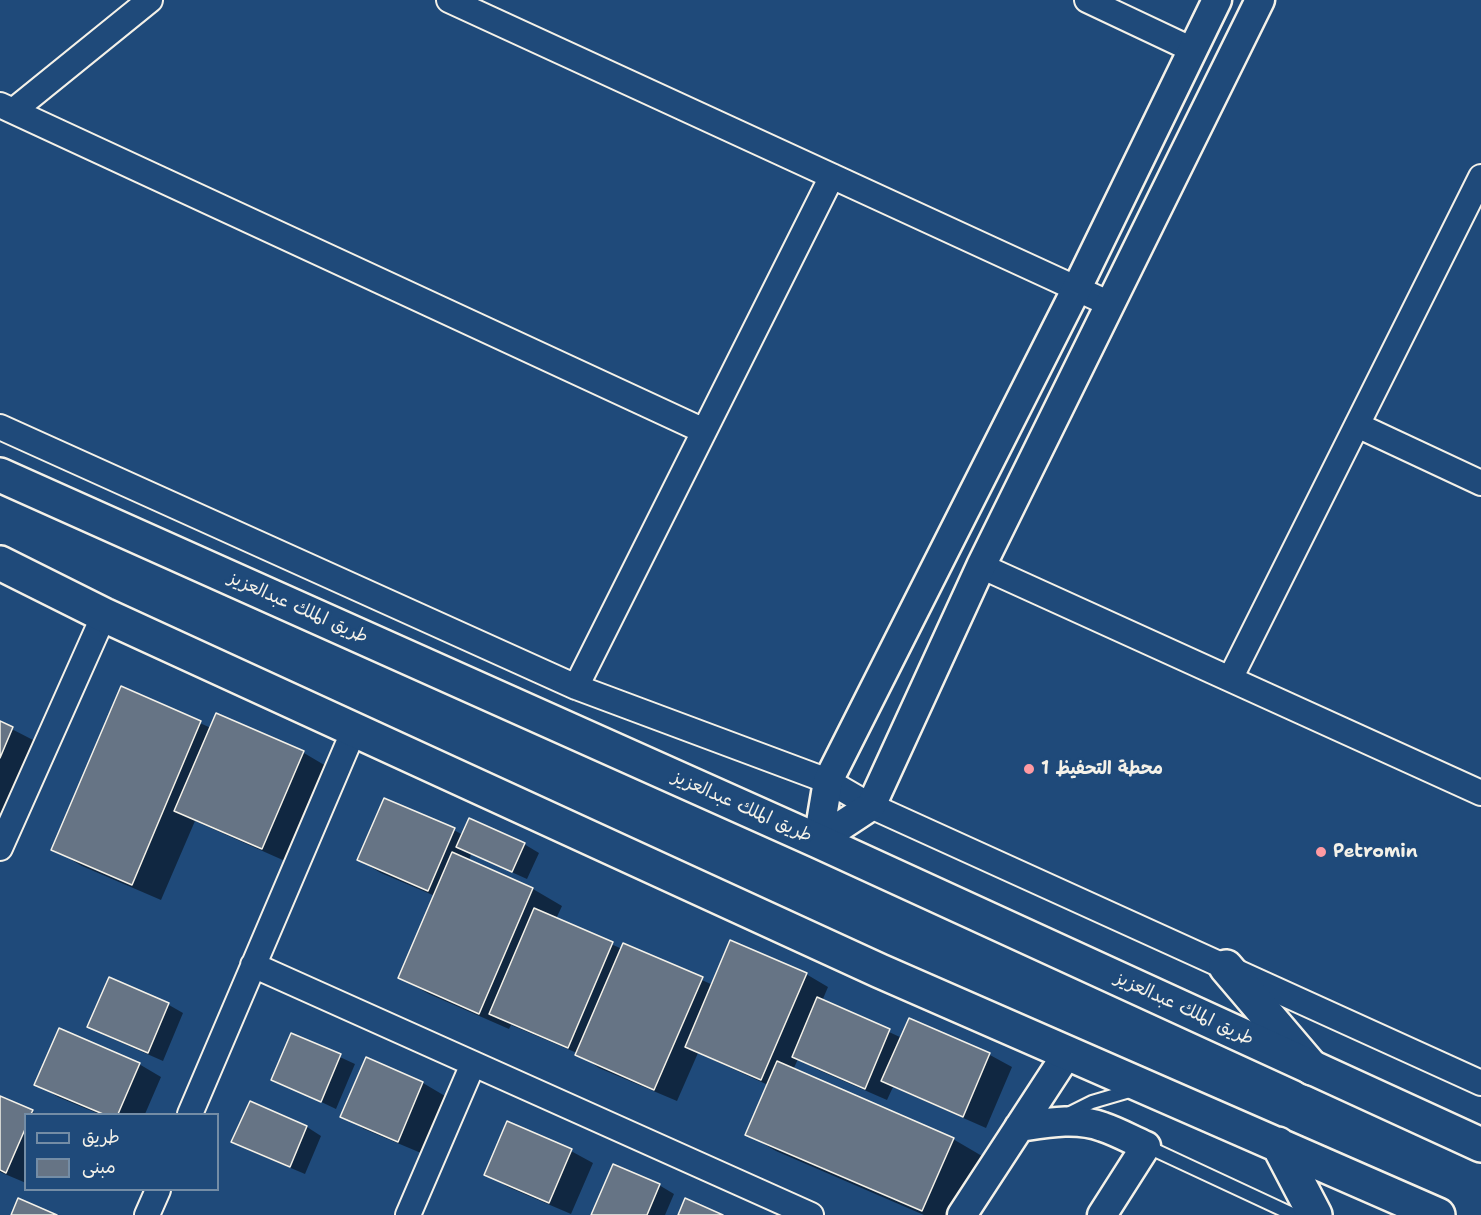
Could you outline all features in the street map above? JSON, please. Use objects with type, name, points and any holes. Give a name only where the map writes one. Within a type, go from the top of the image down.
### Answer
[{"type":"main road","name":"طريق الملك عبدالعزيز","points":[[0,475],[818,841],[1481,1145]]},
{"type":"main road","points":[[0,563],[104,615],[880,971],[1438,1215]]},
{"type":"main road","points":[[1226,967],[1312,1068]]},
{"type":"main road","points":[[1278,1144],[1315,1215]]},
{"type":"street","points":[[150,0],[7,108],[704,431]]},
{"type":"street","points":[[449,0],[1110,304]]},
{"type":"street","points":[[1087,0],[1193,50]]},
{"type":"street","points":[[818,841],[828,781],[1077,288],[1217,0]]},
{"type":"street","points":[[818,841],[871,806],[981,566],[1260,0]]},
{"type":"street","points":[[576,687],[832,176]]},
{"type":"street","points":[[1230,679],[1480,182]]},
{"type":"street","points":[[1357,425],[1481,483]]},
{"type":"street","points":[[0,427],[576,687],[828,781],[871,806],[1481,1083]]},
{"type":"street","points":[[981,566],[1481,793]]},
{"type":"street","points":[[0,848],[104,615]]},
{"type":"street","points":[[190,1113],[354,730]]},
{"type":"street","points":[[253,965],[812,1215]]},
{"type":"street","points":[[962,1215],[1067,1054]]},
{"type":"street","points":[[408,1215],[472,1064]]},
{"type":"street","points":[[1019,1127],[1054,1122],[1085,1123],[1103,1127],[1146,1146],[1102,1215]]},
{"type":"street","points":[[147,1215],[158,1191]]},
{"type":"lane","points":[[1054,1122],[1092,1102],[1145,1088]]},
{"type":"lane","points":[[1146,1146],[1294,1215]]},
{"type":"building","points":[[121,686],[201,721],[132,885],[51,850]]},
{"type":"building","points":[[216,713],[304,751],[262,849],[174,811]]},
{"type":"building","points":[[0,721],[13,727],[0,758]]},
{"type":"building","points":[[384,798],[455,828],[428,891],[357,860]]},
{"type":"building","points":[[469,818],[525,843],[512,872],[456,847]]},
{"type":"building","points":[[452,852],[533,888],[479,1014],[398,978]]},
{"type":"building","points":[[534,908],[613,942],[568,1048],[489,1014]]},
{"type":"building","points":[[730,940],[807,973],[761,1080],[685,1047]]},
{"type":"building","points":[[623,943],[703,977],[654,1090],[575,1055]]},
{"type":"building","points":[[109,977],[169,1003],[148,1053],[87,1027]]},
{"type":"building","points":[[817,997],[890,1029],[865,1089],[792,1057]]},
{"type":"building","points":[[909,1018],[990,1053],[963,1117],[881,1081]]},
{"type":"building","points":[[59,1028],[140,1063],[118,1113],[101,1113],[34,1085]]},
{"type":"building","points":[[291,1033],[341,1054],[321,1102],[271,1080]]},
{"type":"building","points":[[366,1057],[423,1082],[398,1142],[340,1117]]},
{"type":"building","points":[[777,1061],[954,1138],[922,1211],[745,1135]]},
{"type":"building","points":[[0,1096],[33,1110],[32,1113],[24,1113],[24,1132],[6,1173],[0,1170]]},
{"type":"building","points":[[250,1101],[307,1126],[290,1167],[231,1142]]},
{"type":"building","points":[[507,1121],[572,1149],[549,1203],[484,1175]]},
{"type":"building","points":[[613,1164],[660,1184],[647,1215],[591,1215]]},
{"type":"building","points":[[18,1198],[57,1215],[11,1215]]},
{"type":"building","points":[[685,1198],[723,1215],[678,1215]]},
{"type":"place","name":"محطة التحفيظ 1","points":[[1029,769]]},
{"type":"place","name":"Petromin","points":[[1321,852]]}]
